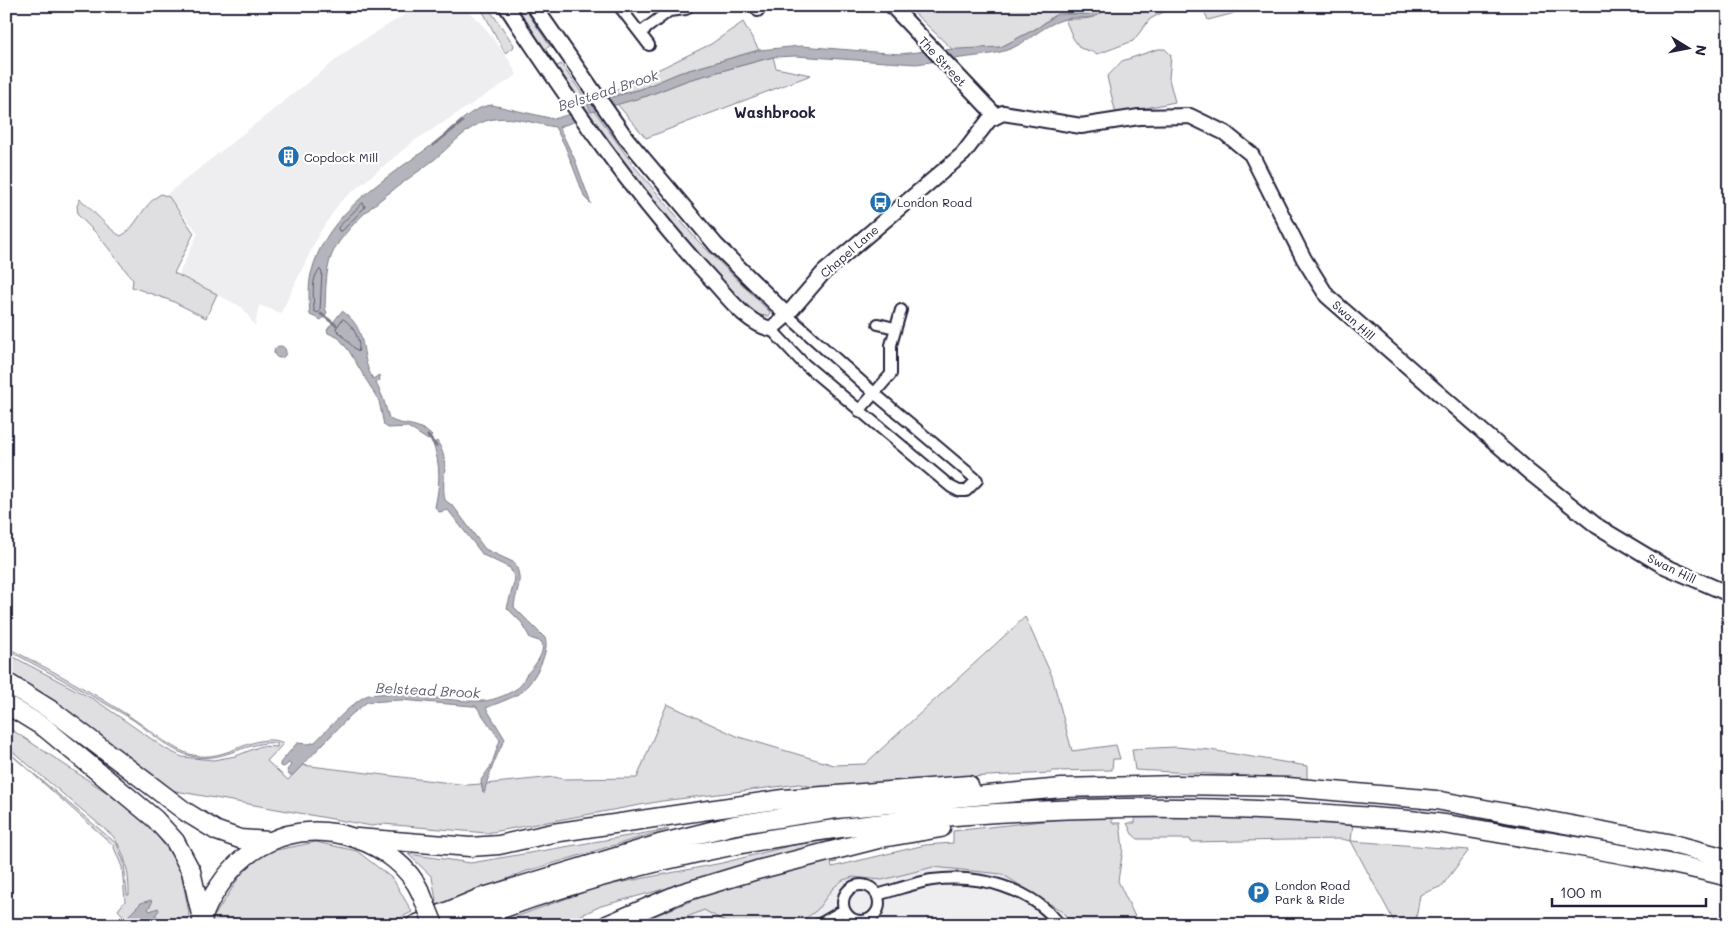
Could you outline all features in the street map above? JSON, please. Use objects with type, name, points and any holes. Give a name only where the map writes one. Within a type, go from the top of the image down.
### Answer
[{"type":"highway","points":[[6,682],[54,712],[186,812],[217,830],[240,839],[269,841],[298,834],[314,833],[470,847],[499,845],[553,833],[783,799],[906,788],[1016,782],[1062,788]]},
{"type":"highway","points":[[6,704],[45,728],[155,819],[176,841],[191,871],[202,922]]},
{"type":"highway","points":[[415,925],[480,898],[658,844],[735,824],[836,809],[1062,788],[1177,785],[1288,788],[1436,800],[1673,844],[1729,859]]},
{"type":"highway","points":[[459,925],[494,911],[642,865],[726,846],[832,827],[999,812],[1181,807],[1296,811],[1434,823],[1680,864],[1729,877]]},
{"type":"highway","points":[[607,925],[681,892],[757,870],[882,838],[965,824],[999,812]]},
{"type":"highway","points":[[357,838],[398,860],[416,882],[434,925]]},
{"type":"highway","points":[[202,922],[212,896],[226,876],[240,861],[269,841]]},
{"type":"street","points":[[506,6],[622,174],[707,274],[739,308],[758,324],[771,329],[802,362],[858,411],[951,487],[966,491],[977,480],[786,315],[697,223],[626,138],[534,6]]},
{"type":"street","points":[[619,6],[649,45]]},
{"type":"street","name":"The Street","points":[[892,6],[995,115]]},
{"type":"street","points":[[640,33],[669,11],[686,9]]},
{"type":"street","name":"Swan Hill","points":[[995,115],[1009,114],[1057,124],[1081,126],[1140,117],[1190,116],[1225,133],[1251,154],[1304,259],[1327,296],[1529,472],[1597,526],[1662,565],[1729,594]]},
{"type":"street","name":"Chapel Lane","points":[[771,329],[824,272],[963,154],[985,124],[995,115]]},
{"type":"street","points":[[858,411],[891,374],[891,345],[901,310]]},
{"type":"street","points":[[878,324],[895,328]]},
{"type":"street","points":[[877,894],[931,880],[967,878],[1003,886],[1020,893],[1052,914],[1060,925]]},
{"type":"street","points":[[866,886],[877,894],[879,901],[877,912],[867,920],[852,920],[844,910],[844,897],[851,888],[866,886]]},
{"type":"street","points":[[818,925],[844,910]]},
{"type":"shaded area","points":[[419,6],[462,6],[481,23],[510,61],[517,75],[414,141],[340,202],[320,232],[281,313],[259,305],[255,326],[242,307],[178,276],[198,233],[167,194],[355,45]]},
{"type":"shaded area","points":[[480,6],[487,6],[514,45],[513,48],[505,53]]},
{"type":"shaded area","points":[[513,6],[523,6],[550,46],[543,50]]},
{"type":"shaded area","points":[[907,6],[1100,6],[1089,14],[1071,13],[1053,16],[1039,27],[1001,47],[953,50]]},
{"type":"shaded area","points":[[1107,6],[1175,6],[1150,19],[1133,41],[1098,54],[1080,48],[1073,38],[1065,19],[1094,17]]},
{"type":"shaded area","points":[[1202,6],[1247,6],[1231,14],[1208,20]]},
{"type":"shaded area","points":[[743,22],[759,50],[679,73],[641,89],[609,96],[620,88],[711,44]]},
{"type":"shaded area","points":[[1158,49],[1165,49],[1171,55],[1169,79],[1175,102],[1116,114],[1107,77],[1122,61]]},
{"type":"shaded area","points":[[773,57],[776,68],[811,75],[646,138],[617,104],[647,96],[688,80]]},
{"type":"shaded area","points":[[561,64],[634,166],[697,240],[770,312],[769,316],[758,315],[747,308],[625,169],[555,67]]},
{"type":"shaded area","points":[[161,194],[169,197],[194,233],[174,273],[217,294],[206,318],[172,301],[132,287],[133,280],[99,236],[78,215],[77,206],[80,199],[112,230],[121,236],[131,228],[149,203]]},
{"type":"shaded area","points":[[1025,617],[1052,676],[1072,751],[1116,745],[1120,759],[1113,759],[1112,770],[1052,771],[1051,773],[926,779],[818,788],[799,784],[662,801],[487,833],[383,824],[372,826],[170,790],[17,678],[15,681],[6,676],[6,653],[95,700],[166,749],[182,757],[213,760],[236,756],[261,746],[277,747],[277,743],[256,745],[206,758],[195,757],[177,751],[130,718],[6,649],[6,647],[82,687],[134,719],[167,743],[193,755],[217,755],[251,743],[273,740],[284,743],[267,761],[288,780],[302,765],[467,785],[481,784],[483,792],[485,784],[554,777],[563,779],[637,778],[667,704],[739,737],[834,765],[865,764]]},
{"type":"shaded area","points":[[6,726],[144,817],[180,867],[189,913],[187,925],[148,925],[157,916],[147,909],[128,916],[128,925],[125,925],[125,918],[118,910],[125,901],[122,867],[113,845],[6,750],[117,844],[124,862],[127,895],[129,895],[126,864],[121,850],[113,836],[6,746]]},
{"type":"shaded area","points":[[1176,747],[1210,750],[1307,766],[1307,779],[1135,770],[1132,749]]},
{"type":"shaded area","points":[[1088,816],[1112,816],[1112,823],[1120,823],[1123,849],[1118,881],[1139,925],[1072,925],[1063,912],[1002,874],[933,867],[882,880],[853,877],[843,880],[833,888],[817,910],[797,925],[731,925],[704,910],[668,925],[632,925],[701,897],[836,856],[837,862],[831,863],[832,867],[925,845],[953,843],[953,831]]},
{"type":"shaded area","points":[[1135,816],[1327,820],[1340,822],[1343,825],[1344,822],[1353,824],[1351,841],[1341,839],[1191,842],[1190,839],[1138,839],[1132,834],[1127,823],[1135,823]]},
{"type":"shaded area","points":[[669,829],[527,871],[437,906],[432,877],[408,854],[471,863]]},
{"type":"shaded area","points":[[837,839],[810,850],[601,906],[560,925],[493,925],[598,887],[722,863],[793,845]]},
{"type":"shaded area","points":[[1351,841],[1469,850],[1442,886],[1420,895],[1416,919],[1412,925],[1396,925]]},
{"type":"shaded area","points":[[316,842],[357,851],[393,879],[412,912],[386,925],[212,925],[213,918],[247,865],[262,853]]},
{"type":"shaded area","points":[[948,864],[996,868],[1065,891],[1079,925],[664,925],[771,884]]},
{"type":"water","points":[[1100,6],[1107,6],[1102,12],[1092,17],[1068,18],[1054,23],[1004,51],[947,60],[938,50],[1001,47],[1039,27],[1057,14],[1089,14]]},
{"type":"water","points":[[801,46],[900,54],[935,50],[944,60],[916,64],[796,56],[773,57],[688,80],[647,96],[591,112],[587,104],[641,89],[679,73],[759,50]]},
{"type":"water","points":[[492,105],[554,119],[583,110],[588,117],[559,127],[575,160],[591,204],[585,198],[565,146],[555,127],[501,118],[486,121],[470,129],[435,159],[381,199],[345,234],[335,248],[329,262],[325,308],[327,313],[321,320],[310,315],[309,289],[311,274],[319,252],[330,232],[344,214],[379,183],[436,142],[462,119],[477,110]]},
{"type":"water","points":[[342,311],[357,326],[373,379],[379,375],[380,380],[376,383],[389,418],[393,421],[426,431],[432,436],[428,440],[408,427],[388,428],[384,425],[379,401],[349,351],[339,338],[328,333],[327,330]]},
{"type":"water","points":[[280,346],[286,352],[280,358],[274,352]]},
{"type":"water","points":[[437,441],[445,464],[445,500],[454,507],[485,549],[515,563],[519,581],[514,607],[545,638],[546,644],[543,660],[529,684],[518,694],[486,708],[505,739],[496,757],[485,792],[483,792],[481,780],[491,766],[500,740],[476,706],[401,700],[367,702],[351,715],[293,775],[289,775],[287,770],[291,765],[289,763],[284,767],[280,766],[280,763],[297,743],[309,744],[315,742],[341,716],[364,697],[369,695],[398,694],[469,701],[498,698],[521,685],[540,656],[543,647],[542,642],[530,638],[522,623],[507,608],[515,579],[510,568],[483,555],[448,510],[439,512],[435,507],[439,475],[433,444]]},
{"type":"water","points":[[151,900],[152,903],[148,909],[150,911],[158,908],[159,910],[148,925],[128,925],[128,916],[141,903]]},
{"type":"waterway","name":"Belstead Brook","points":[[433,145],[462,122]]},
{"type":"waterway","name":"Belstead Brook","points":[[321,314],[336,325]]},
{"type":"waterway","name":"Belstead Brook","points":[[428,436],[436,446]]},
{"type":"place","name":"Copdock Mill","points":[[288,157]]},
{"type":"place","name":"London Road","points":[[881,202]]},
{"type":"place","name":"London Road Park & Ride","points":[[1259,892]]},
{"type":"district","name":"Washbrook","points":[[775,112]]}]
